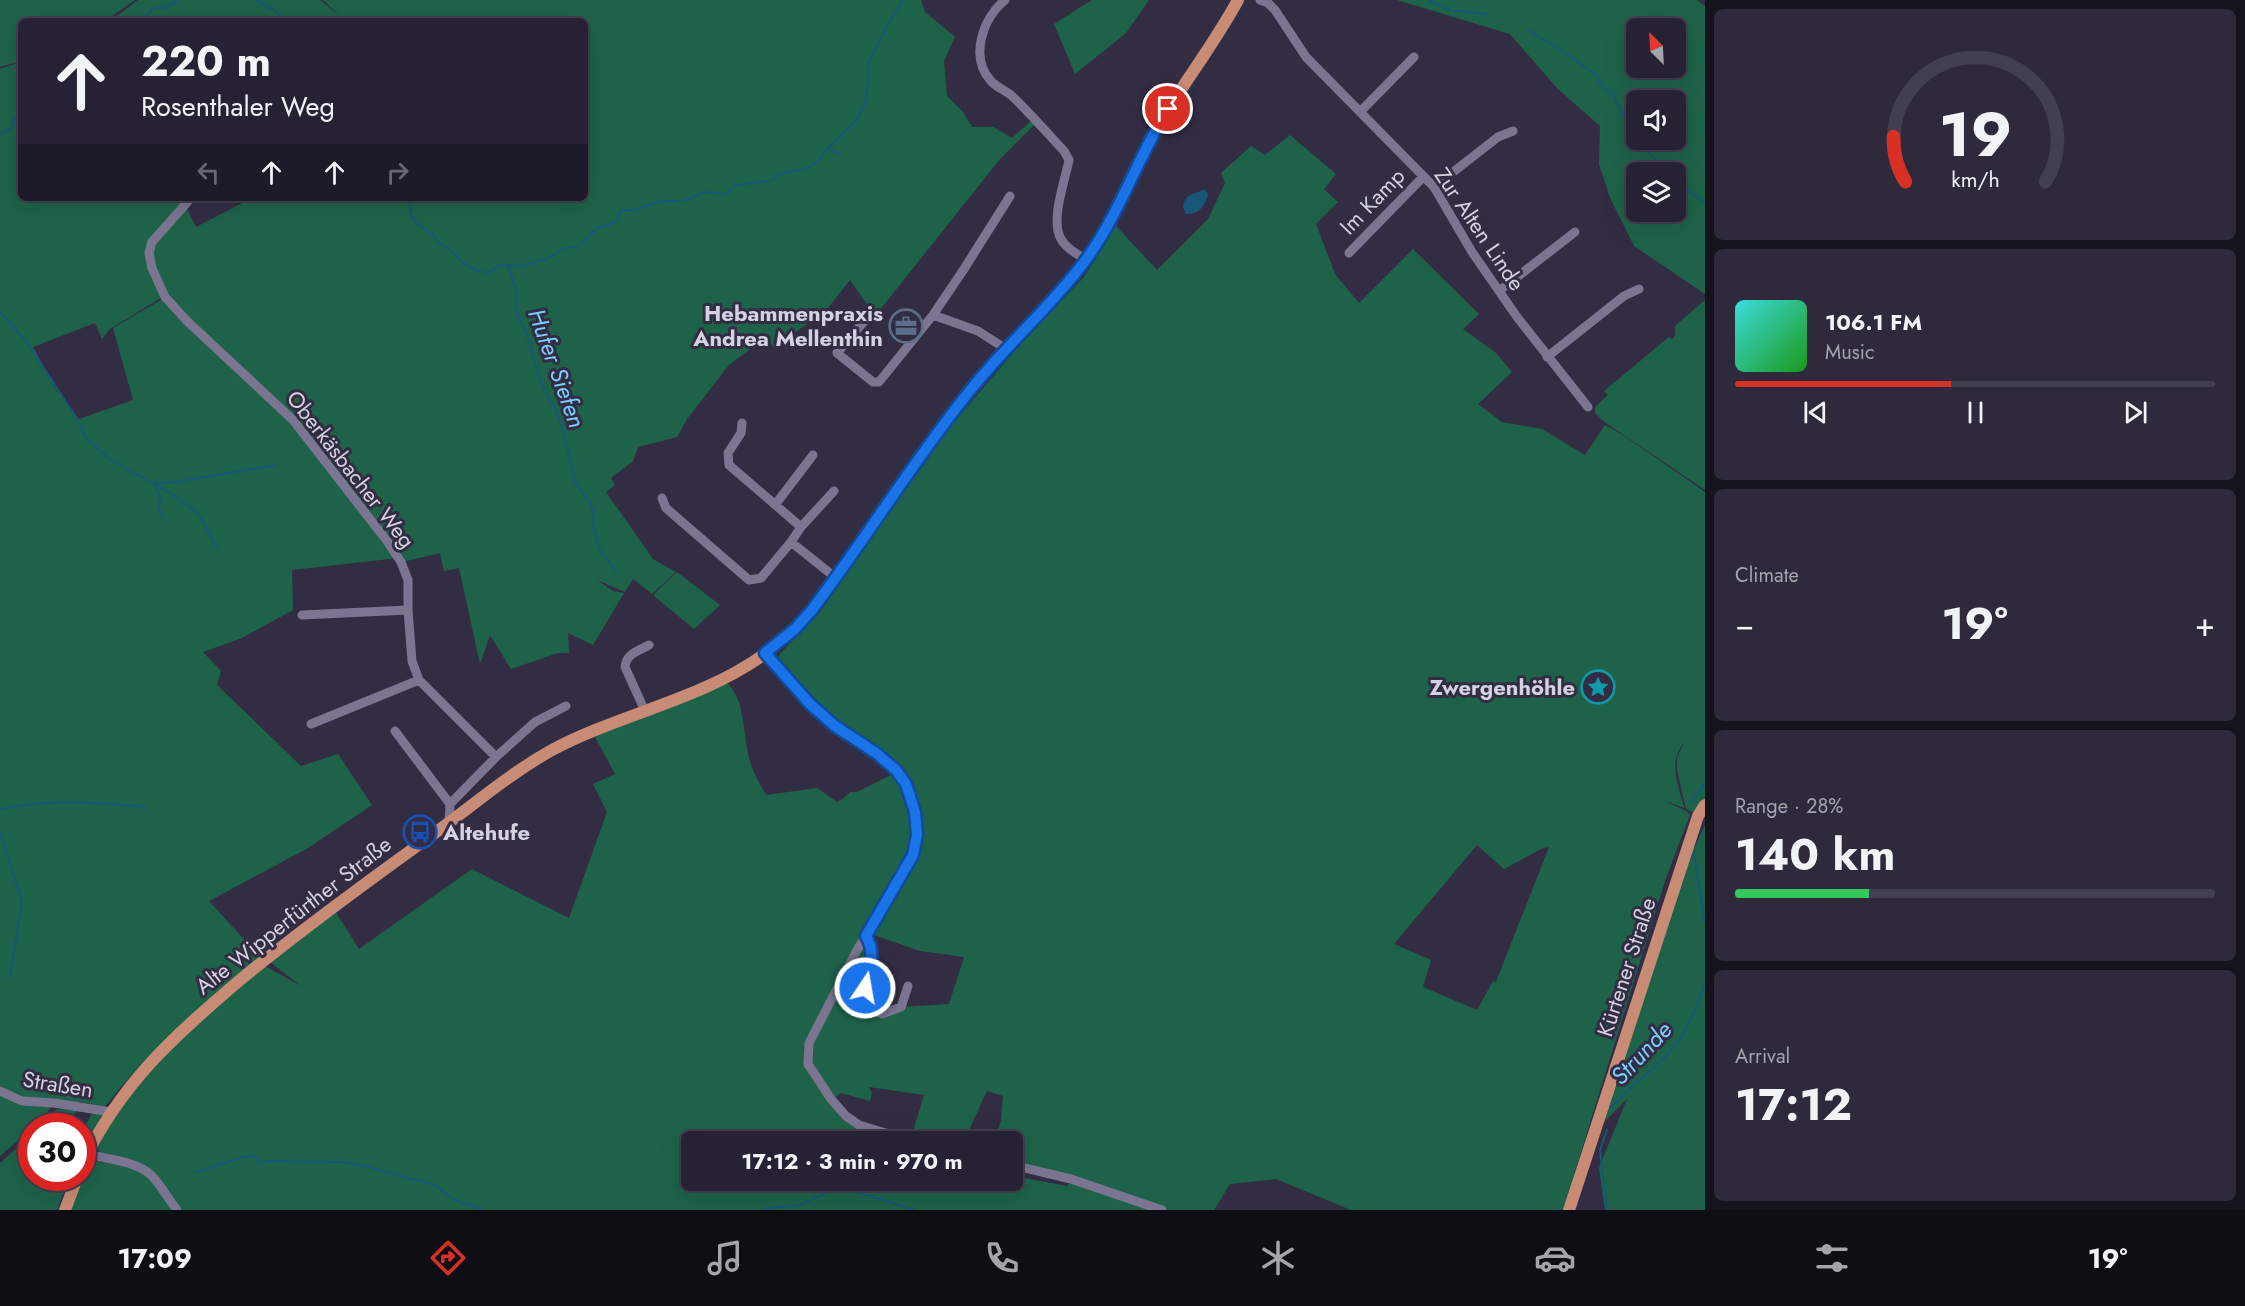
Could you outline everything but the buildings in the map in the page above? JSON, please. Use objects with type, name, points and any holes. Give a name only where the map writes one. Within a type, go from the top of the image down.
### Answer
[{"type":"main road","name":"Alte Wipperfürther Straße","points":[[96,1139],[129,1086],[178,1034],[265,959],[349,894],[501,783],[553,750],[590,732],[711,685],[765,653],[795,629],[836,578],[927,447],[969,392],[1086,259],[1159,124],[1219,34],[1238,0]]},
{"type":"main road","name":"Kürtener Straße","points":[[1569,1210],[1698,816],[1705,805]]},
{"type":"main road","points":[[64,1210],[72,1191]]},
{"type":"street","points":[[1005,0],[994,9],[986,23],[981,40],[981,63],[992,83],[1011,95],[1064,151],[1069,160],[1057,214],[1057,230],[1062,242],[1086,259]]},
{"type":"street","name":"Zur Alten Linde","points":[[1260,0],[1268,3],[1275,10],[1306,57],[1434,187],[1499,291],[1547,357],[1588,407]]},
{"type":"street","points":[[1360,112],[1414,57]]},
{"type":"street","points":[[1434,187],[1498,137],[1513,131]]},
{"type":"street","name":"Im Kamp","points":[[1349,253],[1423,177]]},
{"type":"street","points":[[867,318],[837,353],[873,382],[879,382],[933,315],[1010,196]]},
{"type":"street","name":"Oberkäsbacher Weg","points":[[188,201],[152,242],[149,253],[152,268],[165,297],[187,321],[292,420],[387,541],[401,562],[408,580],[412,661],[419,680],[496,757]]},
{"type":"street","points":[[1499,291],[1575,232]]},
{"type":"street","points":[[1547,357],[1624,296],[1639,289]]},
{"type":"street","points":[[933,315],[978,331],[1006,349]]},
{"type":"street","points":[[742,423],[741,433],[728,453],[729,465],[801,527]]},
{"type":"street","points":[[775,504],[813,455]]},
{"type":"street","points":[[662,498],[666,508],[749,580],[761,578],[801,527],[834,491]]},
{"type":"street","points":[[791,542],[836,578]]},
{"type":"street","points":[[302,615],[408,610]]},
{"type":"street","points":[[645,711],[625,667],[625,661],[630,655],[649,645]]},
{"type":"street","points":[[765,653],[810,704],[890,765],[906,784],[915,812],[917,835],[913,855],[808,1043],[808,1064],[831,1100],[846,1116],[859,1125],[879,1131]]},
{"type":"street","points":[[311,724],[419,680]]},
{"type":"street","points":[[450,804],[496,757],[535,722],[566,706]]},
{"type":"street","points":[[395,731],[450,804],[449,823]]},
{"type":"street","points":[[866,936],[871,944],[872,961],[865,988],[865,1005],[882,1014],[901,1007],[908,986]]},
{"type":"street","name":"Straßen","points":[[0,1091],[22,1101],[54,1103],[111,1112]]},
{"type":"street","points":[[96,1161],[143,1170],[151,1175],[177,1210]]},
{"type":"street","points":[[1023,1168],[1071,1179],[1162,1210]]},
{"type":"green space","points":[[0,0],[135,0],[109,18],[18,18],[18,62],[0,67]]},
{"type":"green space","points":[[138,0],[320,0],[339,15],[323,0],[921,0],[925,12],[955,37],[944,61],[947,96],[963,112],[972,127],[993,127],[1012,138],[1033,119],[1036,123],[1000,159],[875,316],[850,280],[827,309],[774,348],[766,337],[729,365],[687,419],[677,437],[638,447],[633,461],[611,478],[615,485],[606,492],[653,559],[676,572],[652,594],[633,579],[625,592],[597,580],[613,591],[624,593],[593,645],[568,633],[569,653],[558,653],[511,669],[490,635],[480,664],[459,568],[444,571],[440,553],[402,562],[343,482],[293,420],[398,558],[292,570],[293,610],[242,638],[203,652],[221,671],[217,685],[301,766],[338,754],[372,805],[308,848],[209,901],[260,957],[159,1046],[105,1107],[80,1102],[54,1102],[47,1113],[18,1113],[18,1140],[0,1156],[0,69],[18,63],[18,201],[186,201],[157,233],[148,248],[150,265],[164,296],[110,329],[102,339],[95,323],[33,347],[55,388],[79,419],[133,400],[113,328],[166,297],[186,321],[281,408],[188,320],[168,295],[154,265],[151,253],[153,244],[185,205],[196,227],[246,201],[588,201],[588,18],[114,18]]},
{"type":"green space","points":[[1092,0],[1149,0],[1126,33],[1075,74],[1054,24]]},
{"type":"green space","points":[[1397,0],[1697,0],[1705,6],[1705,294],[1634,246],[1610,198],[1599,164],[1600,126],[1557,88],[1510,34]]},
{"type":"green space","points":[[1290,135],[1336,174],[1324,189],[1338,202],[1316,224],[1335,274],[1359,303],[1413,249],[1479,314],[1463,329],[1496,353],[1512,372],[1478,404],[1502,422],[1542,429],[1585,455],[1605,425],[1705,492],[1705,800],[1696,814],[1686,809],[1677,770],[1677,757],[1684,743],[1679,750],[1676,758],[1675,766],[1684,808],[1663,800],[1690,815],[1666,878],[1563,1210],[1351,1210],[1276,1179],[1230,1184],[1214,1210],[1169,1210],[1073,1177],[1023,1166],[1023,1131],[998,1131],[1003,1096],[987,1091],[969,1131],[913,1131],[924,1095],[869,1087],[872,1093],[870,1101],[841,1093],[830,1101],[842,1117],[863,1131],[681,1131],[681,1191],[1023,1191],[1023,1178],[1067,1186],[1072,1181],[1157,1210],[181,1210],[163,1187],[147,1172],[100,1153],[97,1146],[136,1086],[164,1053],[206,1014],[265,966],[301,986],[270,962],[335,911],[359,949],[472,869],[569,918],[607,812],[593,784],[615,774],[594,735],[696,696],[726,682],[733,690],[741,709],[751,765],[766,795],[817,788],[837,802],[850,792],[857,792],[895,773],[909,802],[914,835],[908,858],[865,936],[870,955],[864,987],[864,1006],[882,1016],[902,1007],[949,1004],[964,957],[920,951],[871,934],[916,856],[920,834],[918,809],[909,782],[898,767],[878,750],[837,724],[812,702],[778,662],[779,655],[820,612],[936,443],[1026,338],[1084,277],[1116,226],[1157,270],[1208,219],[1225,183],[1221,173],[1251,146],[1265,155]],"holes":[[[1477,845],[1504,869],[1549,847],[1496,982],[1493,981],[1477,1010],[1423,987],[1431,960],[1394,944]]]},
{"type":"green space","points":[[1705,300],[1705,490],[1606,423],[1595,413],[1595,407],[1608,395],[1604,391],[1669,337],[1672,339],[1675,336],[1675,326]]},
{"type":"green space","points":[[677,572],[720,605],[694,629],[653,595]]},
{"type":"green space","points":[[1705,825],[1705,1210],[1605,1210],[1599,1168],[1627,1099],[1603,1123],[1684,870]]},
{"type":"green space","points":[[57,1109],[77,1110],[75,1113],[53,1113]]},
{"type":"green space","points":[[96,1113],[102,1115],[96,1126]]},
{"type":"green space","points":[[18,1147],[18,1191],[64,1191],[57,1210],[0,1210],[0,1163]]},
{"type":"green space","points":[[96,1161],[135,1168],[151,1178],[175,1210],[70,1210],[78,1191],[96,1191]]},
{"type":"water","points":[[1205,189],[1208,194],[1203,206],[1194,213],[1186,214],[1183,207],[1186,199]]},
{"type":"waterway","points":[[144,18],[151,10],[166,8],[177,0]]},
{"type":"waterway","name":"Hufer Siefen","points":[[256,0],[277,12],[282,18]]},
{"type":"waterway","points":[[508,265],[520,266],[547,259],[565,248],[580,246],[597,228],[617,222],[622,210],[634,210],[661,201],[683,201],[705,192],[728,193],[733,186],[773,180],[777,175],[808,168],[820,159],[857,120],[866,101],[869,62],[903,0]]},
{"type":"waterway","points":[[1428,0],[1450,10],[1486,14]]},
{"type":"waterway","points":[[1528,30],[1572,57],[1597,76],[1601,86],[1613,94],[1626,123]]},
{"type":"waterway","points":[[0,133],[11,129],[15,116],[18,116]]},
{"type":"waterway","points":[[828,148],[838,154]]},
{"type":"waterway","points":[[1646,150],[1658,162]]},
{"type":"waterway","points":[[1686,189],[1705,203]]},
{"type":"waterway","name":"Hufer Siefen","points":[[409,201],[412,217],[417,224],[432,234],[440,244],[452,251],[462,262],[473,269],[488,273],[498,266],[508,265],[517,293],[516,310],[527,335],[540,379],[562,426],[576,484],[591,503],[594,529],[600,549],[616,572]]},
{"type":"waterway","points":[[0,312],[26,341],[77,419],[86,438],[111,460],[152,483],[175,482],[276,465]]},
{"type":"waterway","points":[[154,483],[199,514],[217,548]]},
{"type":"waterway","points":[[155,484],[160,498],[159,511],[163,518]]},
{"type":"waterway","name":"Strunde","points":[[1690,802],[1705,784]]},
{"type":"waterway","points":[[0,809],[72,802],[145,807]]},
{"type":"waterway","points":[[0,832],[22,902],[10,977]]},
{"type":"waterway","name":"Strunde","points":[[1693,849],[1705,922]]},
{"type":"waterway","name":"Strunde","points":[[1611,1108],[1675,1046],[1690,1021],[1705,984]]},
{"type":"waterway","name":"Strunde","points":[[1607,1130],[1600,1150],[1607,1210]]},
{"type":"waterway","points":[[196,1172],[244,1157],[255,1156],[259,1164],[264,1161],[343,1162],[435,1185],[452,1199],[482,1210]]},
{"type":"waterway","points":[[763,1210],[797,1206],[840,1187],[915,1210]]},
{"type":"place","name":"Hebammenpraxis Andrea Mellenthin","points":[[906,326]]},
{"type":"place","name":"Zwergenhöhle","points":[[1598,687]]},
{"type":"place","name":"Altehufe","points":[[420,832]]},
{"type":"route","points":[[865,988],[872,961],[871,944],[866,936],[913,855],[917,835],[915,812],[906,784],[896,770],[822,715],[765,653],[795,629],[811,611],[927,447],[969,392],[1086,259],[1168,109]]}]
